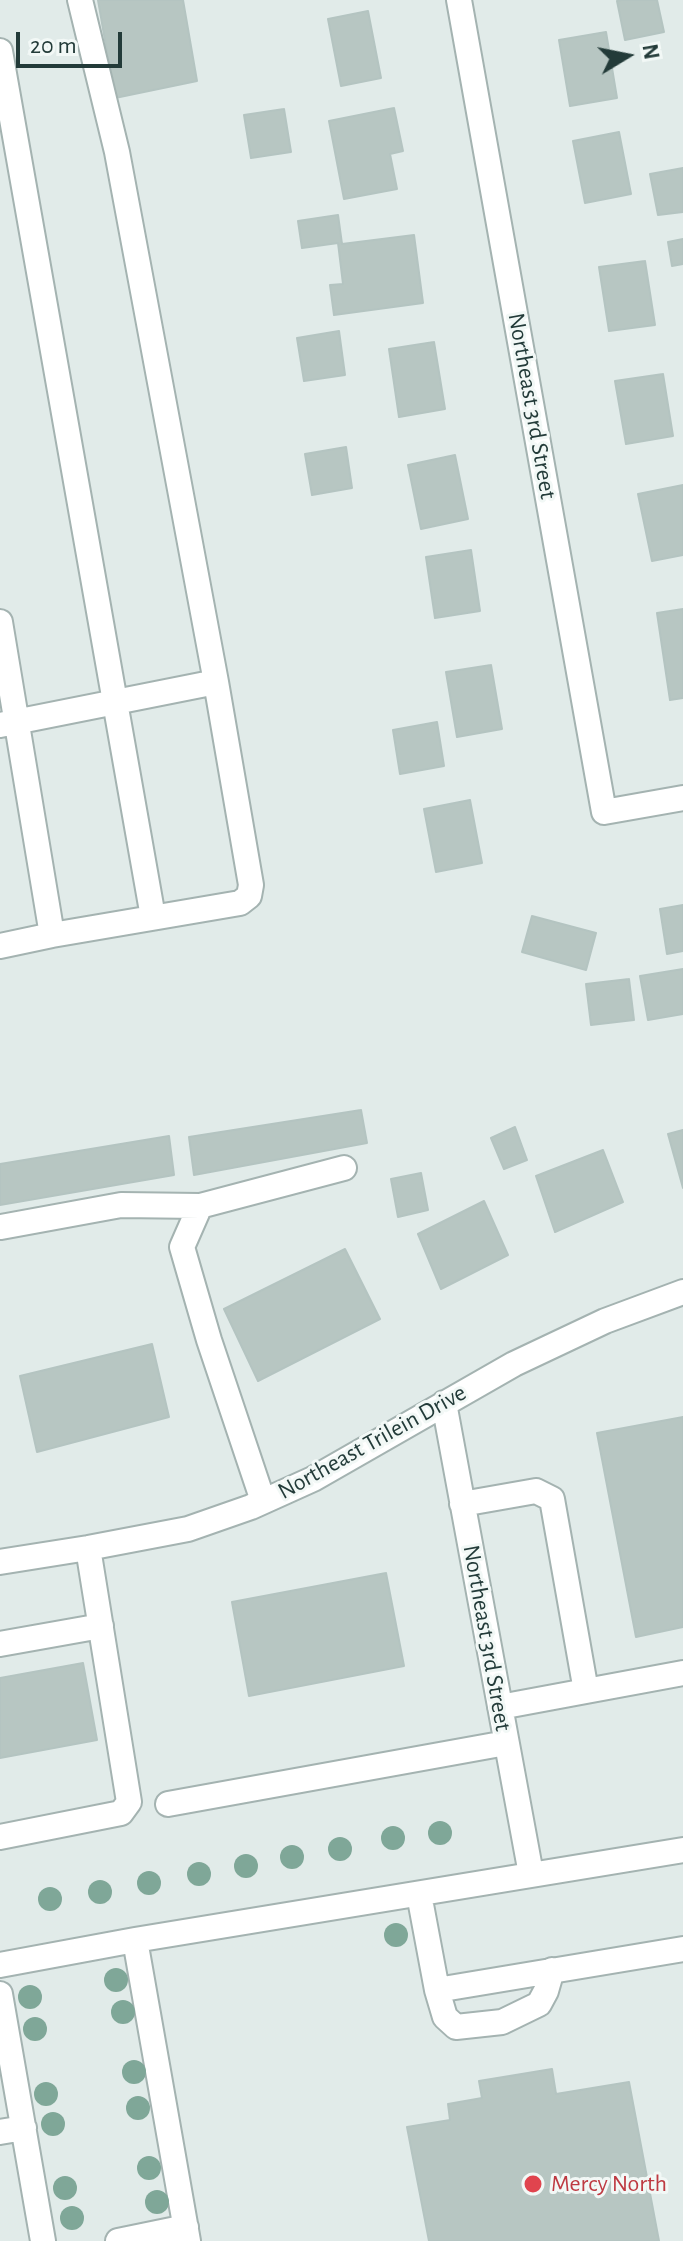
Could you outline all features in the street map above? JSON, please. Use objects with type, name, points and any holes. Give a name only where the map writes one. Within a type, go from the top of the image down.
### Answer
[{"type":"street","points":[[0,946],[240,903],[249,896],[251,885],[117,152],[80,0]]},
{"type":"street","name":"Northeast 3rd Street","points":[[459,0],[604,812],[683,798]]},
{"type":"street","points":[[0,51],[153,917]]},
{"type":"street","points":[[0,622],[9,723],[52,935]]},
{"type":"street","points":[[9,723],[216,682]]},
{"type":"street","points":[[1,1227],[121,1205],[200,1206],[344,1168]]},
{"type":"street","points":[[200,1206],[182,1247],[209,1340],[263,1501]]},
{"type":"street","name":"Northeast Trilein Drive","points":[[0,1562],[188,1529],[263,1501],[313,1479],[514,1364],[605,1321],[683,1292]]},
{"type":"street","name":"Northeast 3rd Street","points":[[444,1403],[531,1874]]},
{"type":"street","points":[[462,1504],[536,1491],[552,1499],[586,1691]]},
{"type":"street","points":[[0,1837],[121,1813],[129,1802],[88,1548]]},
{"type":"street","points":[[0,1644],[101,1626]]},
{"type":"street","points":[[500,1707],[683,1673]]},
{"type":"street","points":[[168,1804],[506,1743]]},
{"type":"street","points":[[0,1965],[683,1850]]},
{"type":"street","points":[[419,1894],[437,1990],[445,2017],[456,2027],[502,2022],[539,2004],[552,1970]]},
{"type":"street","points":[[118,2241],[187,2234],[135,1940]]},
{"type":"street","points":[[437,1990],[683,1949]]},
{"type":"street","points":[[0,1994],[12,2130],[43,2241]]},
{"type":"building","points":[[98,0],[183,0],[197,81],[115,98]]},
{"type":"building","points":[[657,0],[664,32],[625,40],[617,1]]},
{"type":"building","points":[[368,11],[381,78],[341,86],[328,19]]},
{"type":"building","points":[[606,32],[617,98],[570,106],[559,40]]},
{"type":"building","points":[[394,108],[403,151],[390,154],[397,189],[344,199],[329,121]]},
{"type":"building","points":[[284,109],[291,152],[251,158],[244,115]]},
{"type":"building","points":[[619,132],[631,194],[585,203],[573,141]]},
{"type":"building","points":[[683,168],[683,212],[658,215],[650,174]]},
{"type":"building","points":[[338,215],[342,244],[414,235],[423,303],[334,315],[330,285],[343,284],[338,243],[302,248],[298,221]]},
{"type":"building","points":[[683,239],[683,264],[672,266],[668,242]]},
{"type":"building","points":[[645,261],[655,325],[609,331],[599,267]]},
{"type":"building","points":[[339,331],[345,375],[304,381],[297,338]]},
{"type":"building","points":[[434,342],[445,409],[399,417],[389,349]]},
{"type":"building","points":[[663,374],[673,436],[626,444],[615,381]]},
{"type":"building","points":[[346,447],[352,488],[312,495],[305,454]]},
{"type":"building","points":[[455,455],[468,519],[421,529],[408,465]]},
{"type":"building","points":[[683,485],[683,555],[652,561],[638,494]]},
{"type":"building","points":[[471,550],[480,611],[435,618],[426,557]]},
{"type":"building","points":[[683,609],[683,698],[670,700],[657,613]]},
{"type":"building","points":[[491,665],[502,729],[457,737],[446,672]]},
{"type":"building","points":[[437,722],[444,766],[400,774],[393,730]]},
{"type":"building","points":[[470,800],[482,863],[436,872],[424,809]]},
{"type":"building","points":[[683,905],[683,951],[667,954],[660,909]]},
{"type":"building","points":[[532,916],[596,933],[586,970],[522,952]]},
{"type":"building","points":[[683,969],[683,1014],[648,1020],[640,976]]},
{"type":"building","points":[[629,979],[634,1020],[591,1025],[586,984]]},
{"type":"building","points":[[361,1110],[367,1143],[194,1175],[189,1137]]},
{"type":"building","points":[[515,1127],[527,1160],[504,1169],[491,1138]]},
{"type":"building","points":[[683,1130],[683,1188],[668,1134]]},
{"type":"building","points":[[169,1136],[174,1175],[0,1205],[0,1164]]},
{"type":"building","points":[[603,1150],[623,1202],[555,1232],[536,1176]]},
{"type":"building","points":[[421,1173],[428,1210],[398,1217],[391,1179]]},
{"type":"building","points":[[484,1201],[508,1255],[441,1289],[418,1234]]},
{"type":"building","points":[[345,1249],[380,1319],[258,1381],[224,1309]]},
{"type":"building","points":[[152,1344],[169,1417],[37,1452],[20,1376]]},
{"type":"building","points":[[683,1417],[683,1627],[636,1637],[597,1433]]},
{"type":"building","points":[[386,1573],[404,1666],[249,1696],[232,1602]]},
{"type":"building","points":[[83,1663],[97,1740],[0,1758],[0,1678]]},
{"type":"building","name":"Mercy North","points":[[552,2069],[556,2094],[629,2082],[659,2241],[429,2241],[407,2127],[450,2120],[448,2104],[482,2098],[479,2081]]},
{"type":"place","name":"Mercy North","points":[[533,2184]]}]
